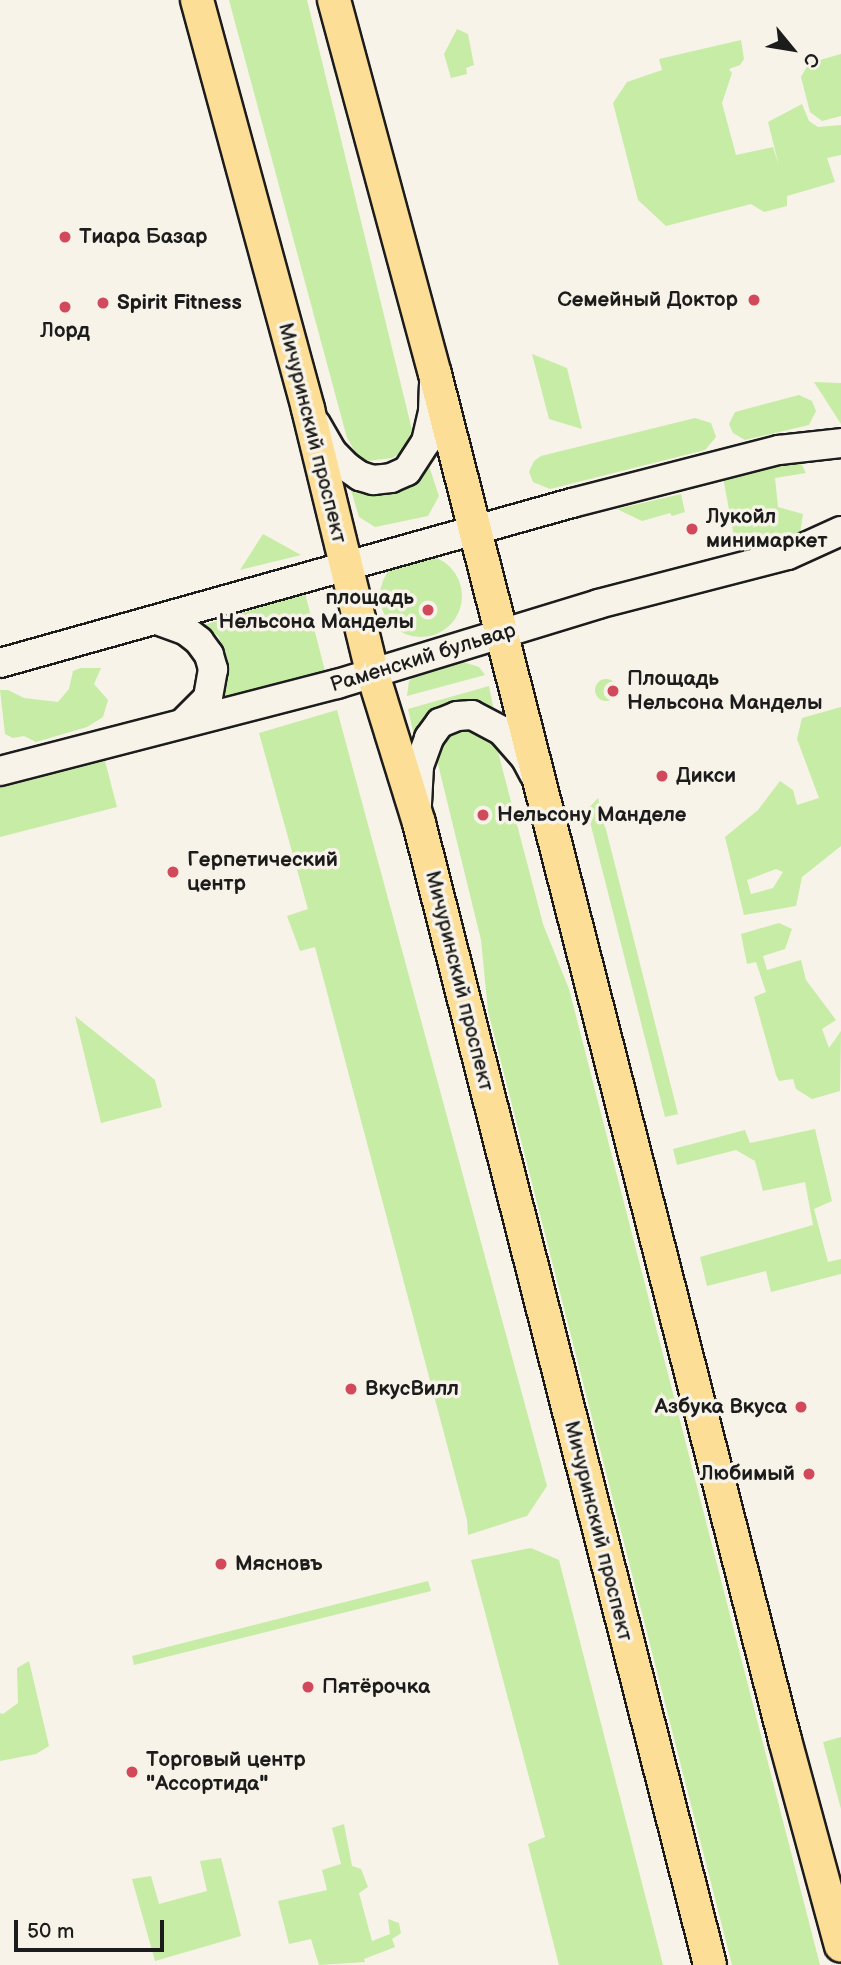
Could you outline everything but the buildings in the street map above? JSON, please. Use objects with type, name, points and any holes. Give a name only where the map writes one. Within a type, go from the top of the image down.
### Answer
[{"type":"main road","name":"Мичуринский проспект","points":[[197,0],[308,409],[372,671],[419,824],[709,1965]]},
{"type":"main road","points":[[334,0],[435,374],[785,1740],[841,1946]]},
{"type":"street","points":[[308,409],[332,452],[347,467],[360,476],[373,480],[391,478],[407,471],[426,442],[433,411],[435,374]]},
{"type":"street","points":[[0,663],[474,530],[779,450],[841,443]]},
{"type":"street","name":"Раменский бульвар","points":[[0,771],[337,684],[372,671],[502,635],[598,604],[788,555],[841,531]]},
{"type":"street","points":[[158,620],[185,630],[199,641],[209,655],[213,669],[208,698],[194,716],[181,724]]},
{"type":"street","points":[[419,824],[417,796],[422,757],[429,738],[440,723],[457,716],[472,715],[502,731],[526,760],[538,783]]},
{"type":"green space","points":[[229,0],[307,0],[412,430],[402,452],[392,458],[367,461],[358,456],[347,438]]},
{"type":"green space","points":[[457,29],[468,34],[474,65],[466,68],[467,74],[451,78],[444,54]]},
{"type":"green space","points":[[741,40],[744,59],[740,65],[729,69],[732,73],[722,103],[736,155],[773,147],[779,166],[768,122],[802,104],[809,121],[818,127],[841,125],[841,155],[827,158],[835,182],[787,196],[787,206],[764,212],[751,204],[666,226],[638,200],[613,103],[627,82],[662,70],[659,59]]},
{"type":"green space","points":[[841,54],[841,116],[822,121],[810,112],[801,77],[809,63]]},
{"type":"green space","points":[[532,354],[567,368],[582,429],[549,419]]},
{"type":"green space","points":[[814,382],[841,383],[841,424]]},
{"type":"green space","points":[[799,395],[812,401],[816,411],[809,425],[745,440],[733,433],[729,424],[735,412]]},
{"type":"green space","points":[[695,418],[711,423],[716,437],[705,450],[550,489],[533,482],[529,472],[534,461],[541,456]]},
{"type":"green space","points":[[799,459],[806,473],[775,478],[778,507],[803,514],[800,534],[735,542],[723,477]]},
{"type":"green space","points":[[429,466],[439,496],[428,516],[375,527],[359,517],[351,490],[372,493],[400,490],[412,484]]},
{"type":"green space","points":[[681,494],[685,512],[672,516],[670,513],[642,521],[617,509]]},
{"type":"green space","points":[[263,534],[301,555],[240,570]]},
{"type":"green space","points":[[421,555],[437,558],[450,567],[459,580],[462,596],[459,612],[450,625],[437,634],[421,637],[405,634],[392,625],[383,612],[380,596],[383,580],[392,567],[405,558]]},
{"type":"green space","points":[[305,593],[325,671],[214,700],[225,673],[222,645],[218,636],[204,625]]},
{"type":"green space","points":[[463,662],[479,667],[485,675],[407,696],[409,681],[418,674]]},
{"type":"green space","points":[[81,668],[101,668],[94,684],[108,700],[103,717],[87,727],[36,742],[24,736],[13,738],[5,734],[0,690],[8,690],[24,698],[58,702],[69,689],[73,671]]},
{"type":"green space","points":[[602,679],[610,679],[617,686],[617,694],[610,701],[602,701],[595,694],[595,686]]},
{"type":"green space","points":[[489,686],[495,716],[467,703],[449,704],[429,713],[414,736],[408,709]]},
{"type":"green space","points":[[841,707],[841,846],[802,877],[796,906],[744,915],[725,837],[758,810],[780,781],[793,790],[797,805],[819,798],[797,739],[802,718]],"holes":[[[776,869],[783,872],[773,888],[751,894],[747,880]]]},
{"type":"green space","points":[[337,710],[547,1486],[527,1516],[468,1535],[467,1520],[315,947],[300,951],[287,916],[308,909],[259,733]]},
{"type":"green space","points":[[461,726],[488,735],[497,748],[543,924],[569,989],[820,1965],[732,1965],[488,1011],[481,940],[437,760],[439,743],[447,732]]},
{"type":"green space","points":[[105,761],[117,807],[0,837],[0,788]]},
{"type":"green space","points":[[598,798],[678,1114],[665,1117],[587,810]]},
{"type":"green space","points":[[779,923],[792,929],[785,949],[763,956],[767,970],[801,960],[806,980],[836,1020],[822,1029],[829,1048],[841,1031],[840,1091],[812,1099],[796,1089],[793,1079],[779,1081],[776,1075],[754,997],[766,992],[756,962],[747,964],[741,934]]},
{"type":"green space","points":[[75,1016],[155,1080],[162,1107],[101,1123]]},
{"type":"green space","points":[[815,1129],[832,1201],[814,1209],[828,1262],[841,1259],[841,1274],[771,1292],[766,1271],[707,1286],[700,1257],[813,1225],[805,1182],[763,1191],[755,1161],[736,1150],[677,1165],[673,1149],[745,1130],[750,1143]]},
{"type":"green space","points":[[531,1548],[559,1560],[663,1965],[559,1965],[528,1844],[545,1837],[471,1560]]},
{"type":"green space","points":[[428,1581],[431,1591],[134,1665],[132,1656]]},
{"type":"green space","points":[[29,1661],[49,1746],[36,1754],[0,1761],[0,1713],[3,1714],[18,1703],[17,1668]]},
{"type":"green space","points":[[841,1737],[841,1809],[823,1742]]},
{"type":"green space","points":[[344,1824],[352,1866],[361,1869],[368,1887],[359,1893],[372,1941],[390,1934],[388,1919],[399,1923],[401,1933],[392,1939],[395,1947],[364,1959],[365,1962],[319,1965],[311,1939],[289,1944],[278,1901],[327,1890],[322,1870],[341,1864],[332,1828]]},
{"type":"green space","points":[[221,1858],[241,1936],[155,1961],[132,1879],[151,1876],[159,1904],[207,1891],[200,1861]]},
{"type":"place","name":"Тиара Базар","points":[[65,237]]},
{"type":"place","name":"Семейный Доктор","points":[[754,300]]},
{"type":"place","name":"Spirit Fitness","points":[[103,303]]},
{"type":"place","name":"Лорд","points":[[65,307]]},
{"type":"place","name":"Лукойл минимаркет","points":[[692,529]]},
{"type":"place","name":"площадь Нельсона Манделы","points":[[428,610]]},
{"type":"place","name":"Площадь Нельсона Манделы","points":[[613,691]]},
{"type":"place","name":"Дикси","points":[[662,776]]},
{"type":"place","name":"Нельсону Манделе","points":[[483,815]]},
{"type":"place","name":"Герпетический центр","points":[[173,872]]},
{"type":"place","name":"ВкусВилл","points":[[351,1389]]},
{"type":"place","name":"Азбука Вкуса","points":[[801,1407]]},
{"type":"place","name":"Любимый","points":[[809,1474]]},
{"type":"place","name":"Мясновъ","points":[[221,1564]]},
{"type":"place","name":"Пятёрочка","points":[[308,1687]]},
{"type":"place","name":"Торговый центр \"Ассортида\"","points":[[132,1772]]}]
